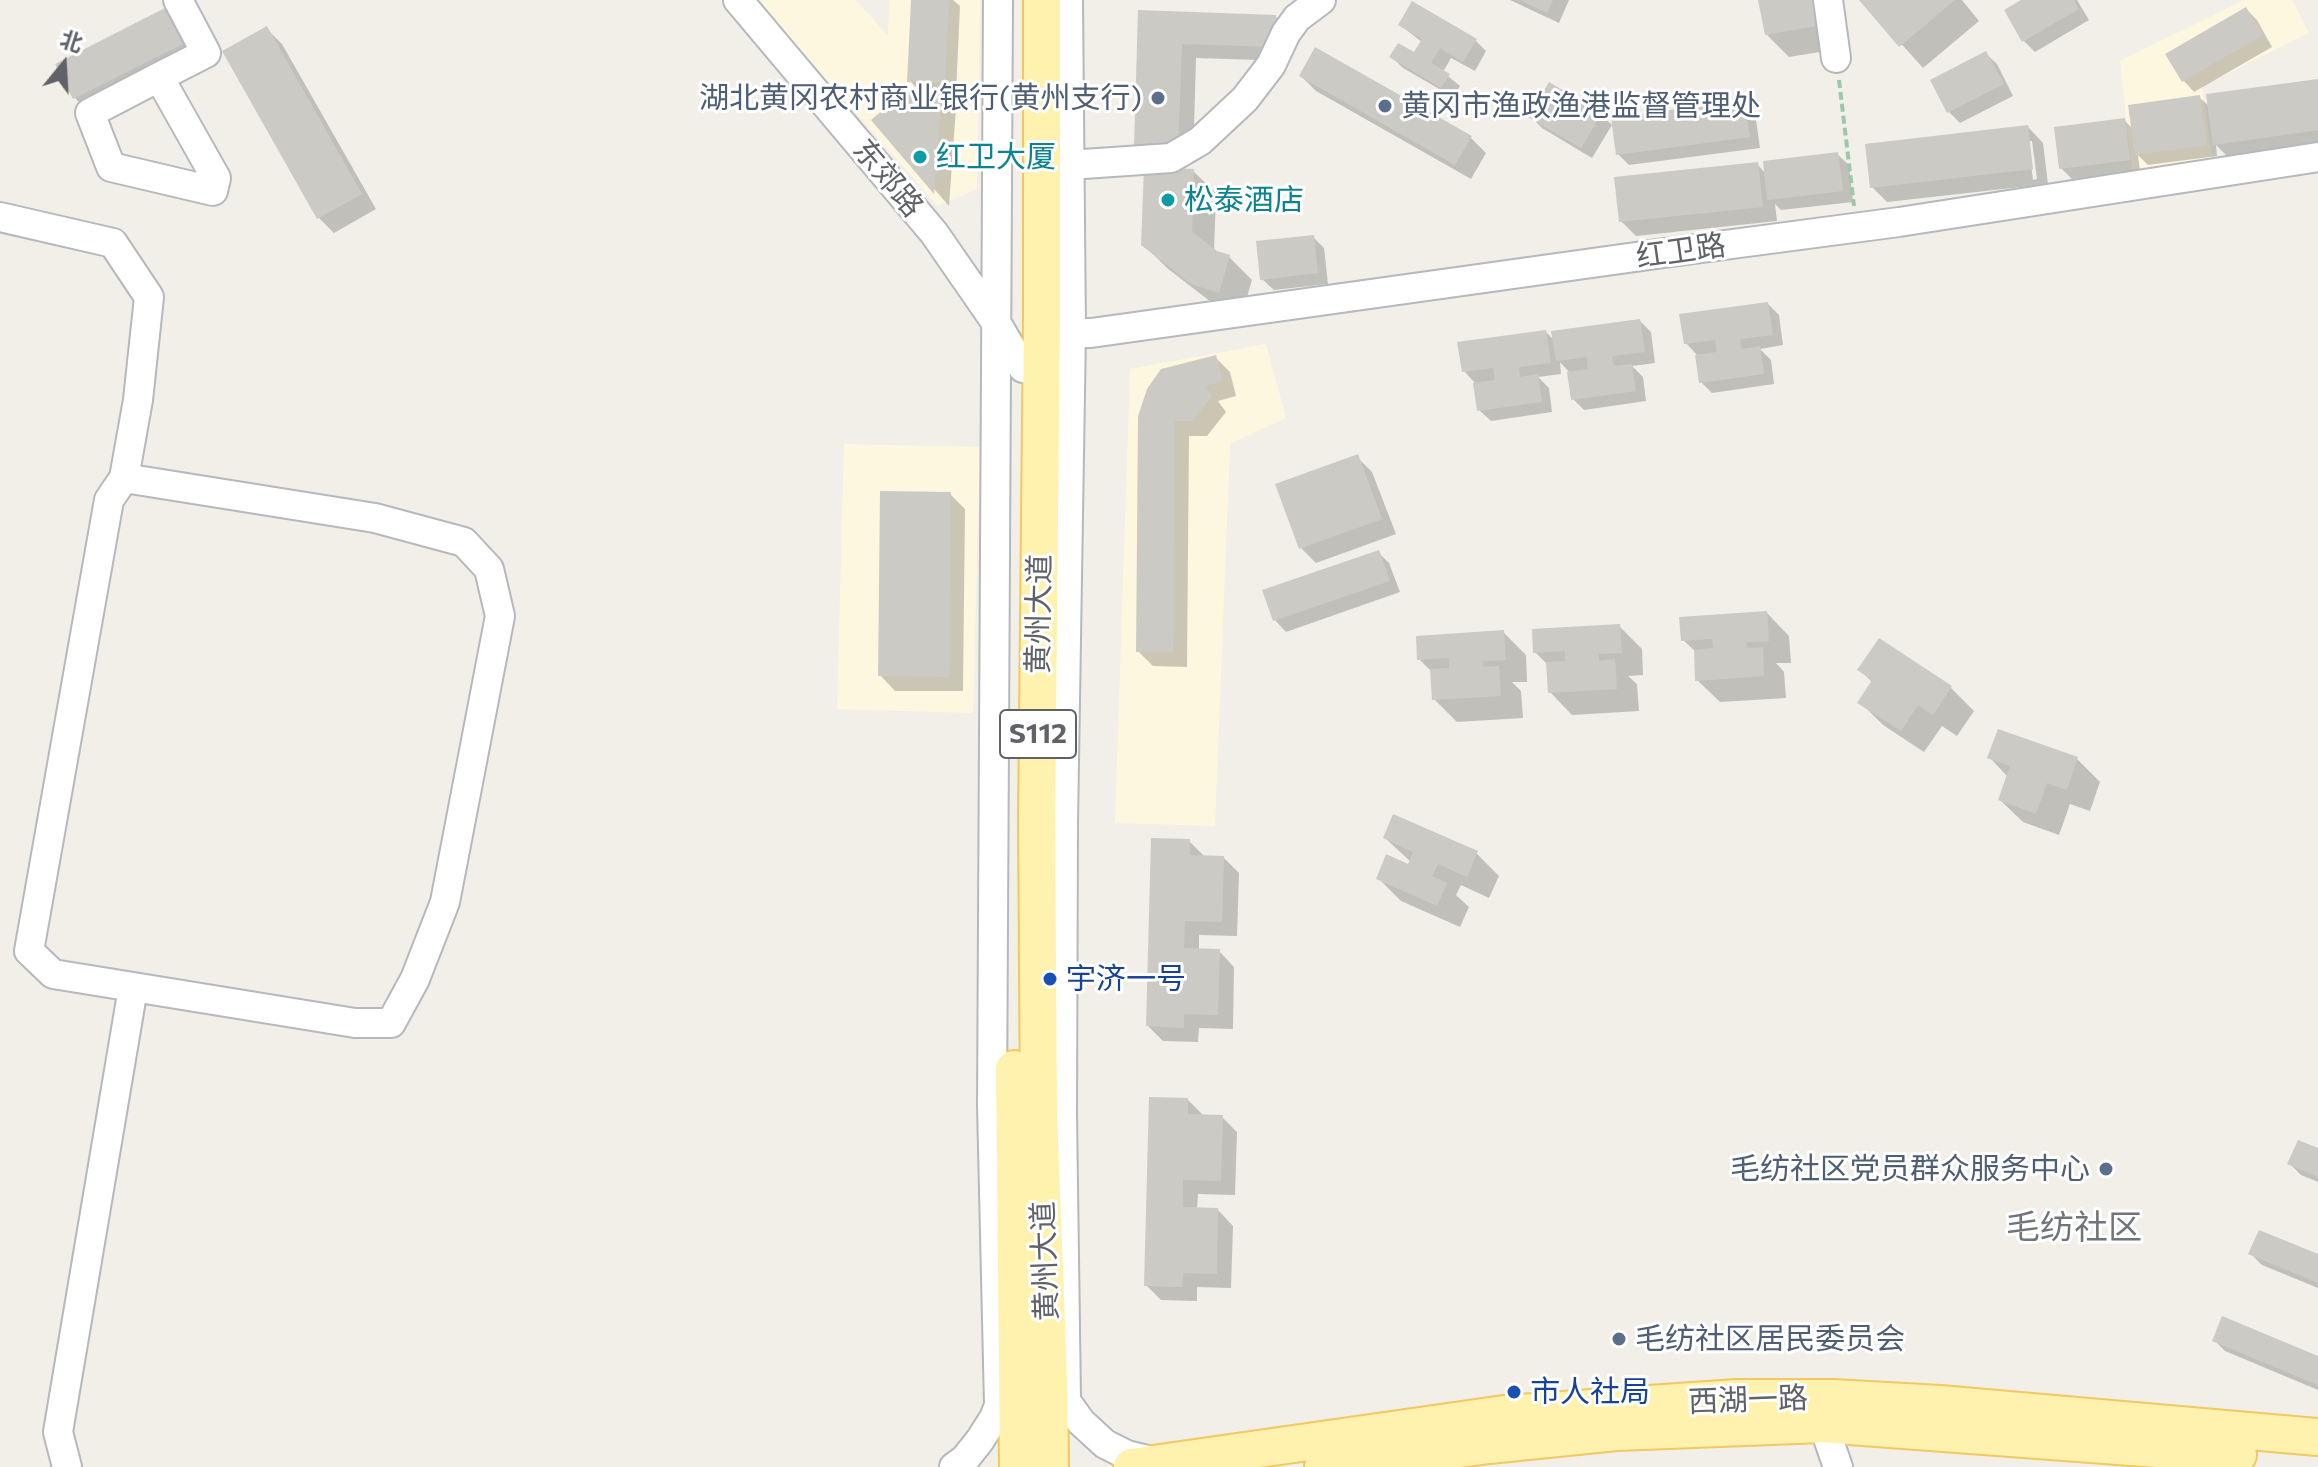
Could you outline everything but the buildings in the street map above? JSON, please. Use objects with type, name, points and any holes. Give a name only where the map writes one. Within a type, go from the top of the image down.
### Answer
[{"type":"main road","name":"黄州大道","points":[[1022,0],[1023,368],[1014,814],[1032,1358],[1050,1467]]},
{"type":"main road","name":"黄州大道","points":[[1018,1467],[1032,1358],[1039,1112],[1037,835],[1057,332],[1042,0]]},
{"type":"main road","name":"西湖一路","points":[[1145,1465],[1504,1414],[1737,1398],[1834,1398],[1940,1404],[2318,1437]]},
{"type":"main road","name":"西湖一路","points":[[1323,1467],[1616,1432],[1823,1424],[2012,1436],[2318,1462]]},
{"type":"street","points":[[159,77],[216,178],[213,191],[111,167],[90,113],[159,77],[206,53],[178,0]]},
{"type":"street","name":"东郊路","points":[[738,0],[934,233],[997,324],[1023,368]]},
{"type":"street","points":[[998,0],[992,1105],[999,1405]]},
{"type":"street","points":[[1066,1401],[1057,332],[1069,165],[1068,0]]},
{"type":"street","points":[[1069,165],[1171,158],[1200,141],[1245,99],[1271,65],[1292,25],[1321,0]]},
{"type":"street","points":[[1828,0],[1836,58]]},
{"type":"street","name":"红卫路","points":[[1057,332],[1091,333],[1857,228],[2318,157]]},
{"type":"street","points":[[0,217],[113,243],[149,297],[138,400],[124,478],[109,500],[29,951],[53,974],[355,1023],[391,1023],[415,979],[445,902],[500,616],[489,569],[464,542],[375,518],[124,478]]},
{"type":"street","points":[[67,1467],[58,1432],[133,988]]},
{"type":"street","points":[[954,1467],[980,1440],[999,1405],[1032,1358],[1081,1422],[1105,1444],[1145,1465]]},
{"type":"street","points":[[1823,1424],[1838,1467]]},
{"type":"path","points":[[1836,58],[1857,228]]},
{"type":"shaded area","points":[[757,0],[856,0],[888,36],[889,0],[980,0],[977,189],[938,206]]},
{"type":"shaded area","points":[[2244,0],[2292,0],[2309,33],[2202,86],[2212,158],[2132,171],[2120,61]]},
{"type":"shaded area","points":[[1266,344],[1286,418],[1230,444],[1215,826],[1115,823],[1130,369]]},
{"type":"shaded area","points":[[844,444],[980,447],[973,713],[837,709]]},
{"type":"place","name":"湖北黄冈农村商业银行(黄州支行)","points":[[1158,98]]},
{"type":"place","name":"黄冈市渔政渔港监督管理处","points":[[1385,106]]},
{"type":"place","name":"红卫大厦","points":[[920,157]]},
{"type":"place","name":"松泰酒店","points":[[1168,200]]},
{"type":"place","name":"宇济一号","points":[[1050,979]]},
{"type":"place","name":"毛纺社区党员群众服务中心","points":[[2106,1169]]},
{"type":"place","name":"毛纺社区居民委员会","points":[[1619,1339]]},
{"type":"place","name":"市人社局","points":[[1514,1392]]},
{"type":"district","name":"毛纺社区","points":[[2074,1228]]}]
